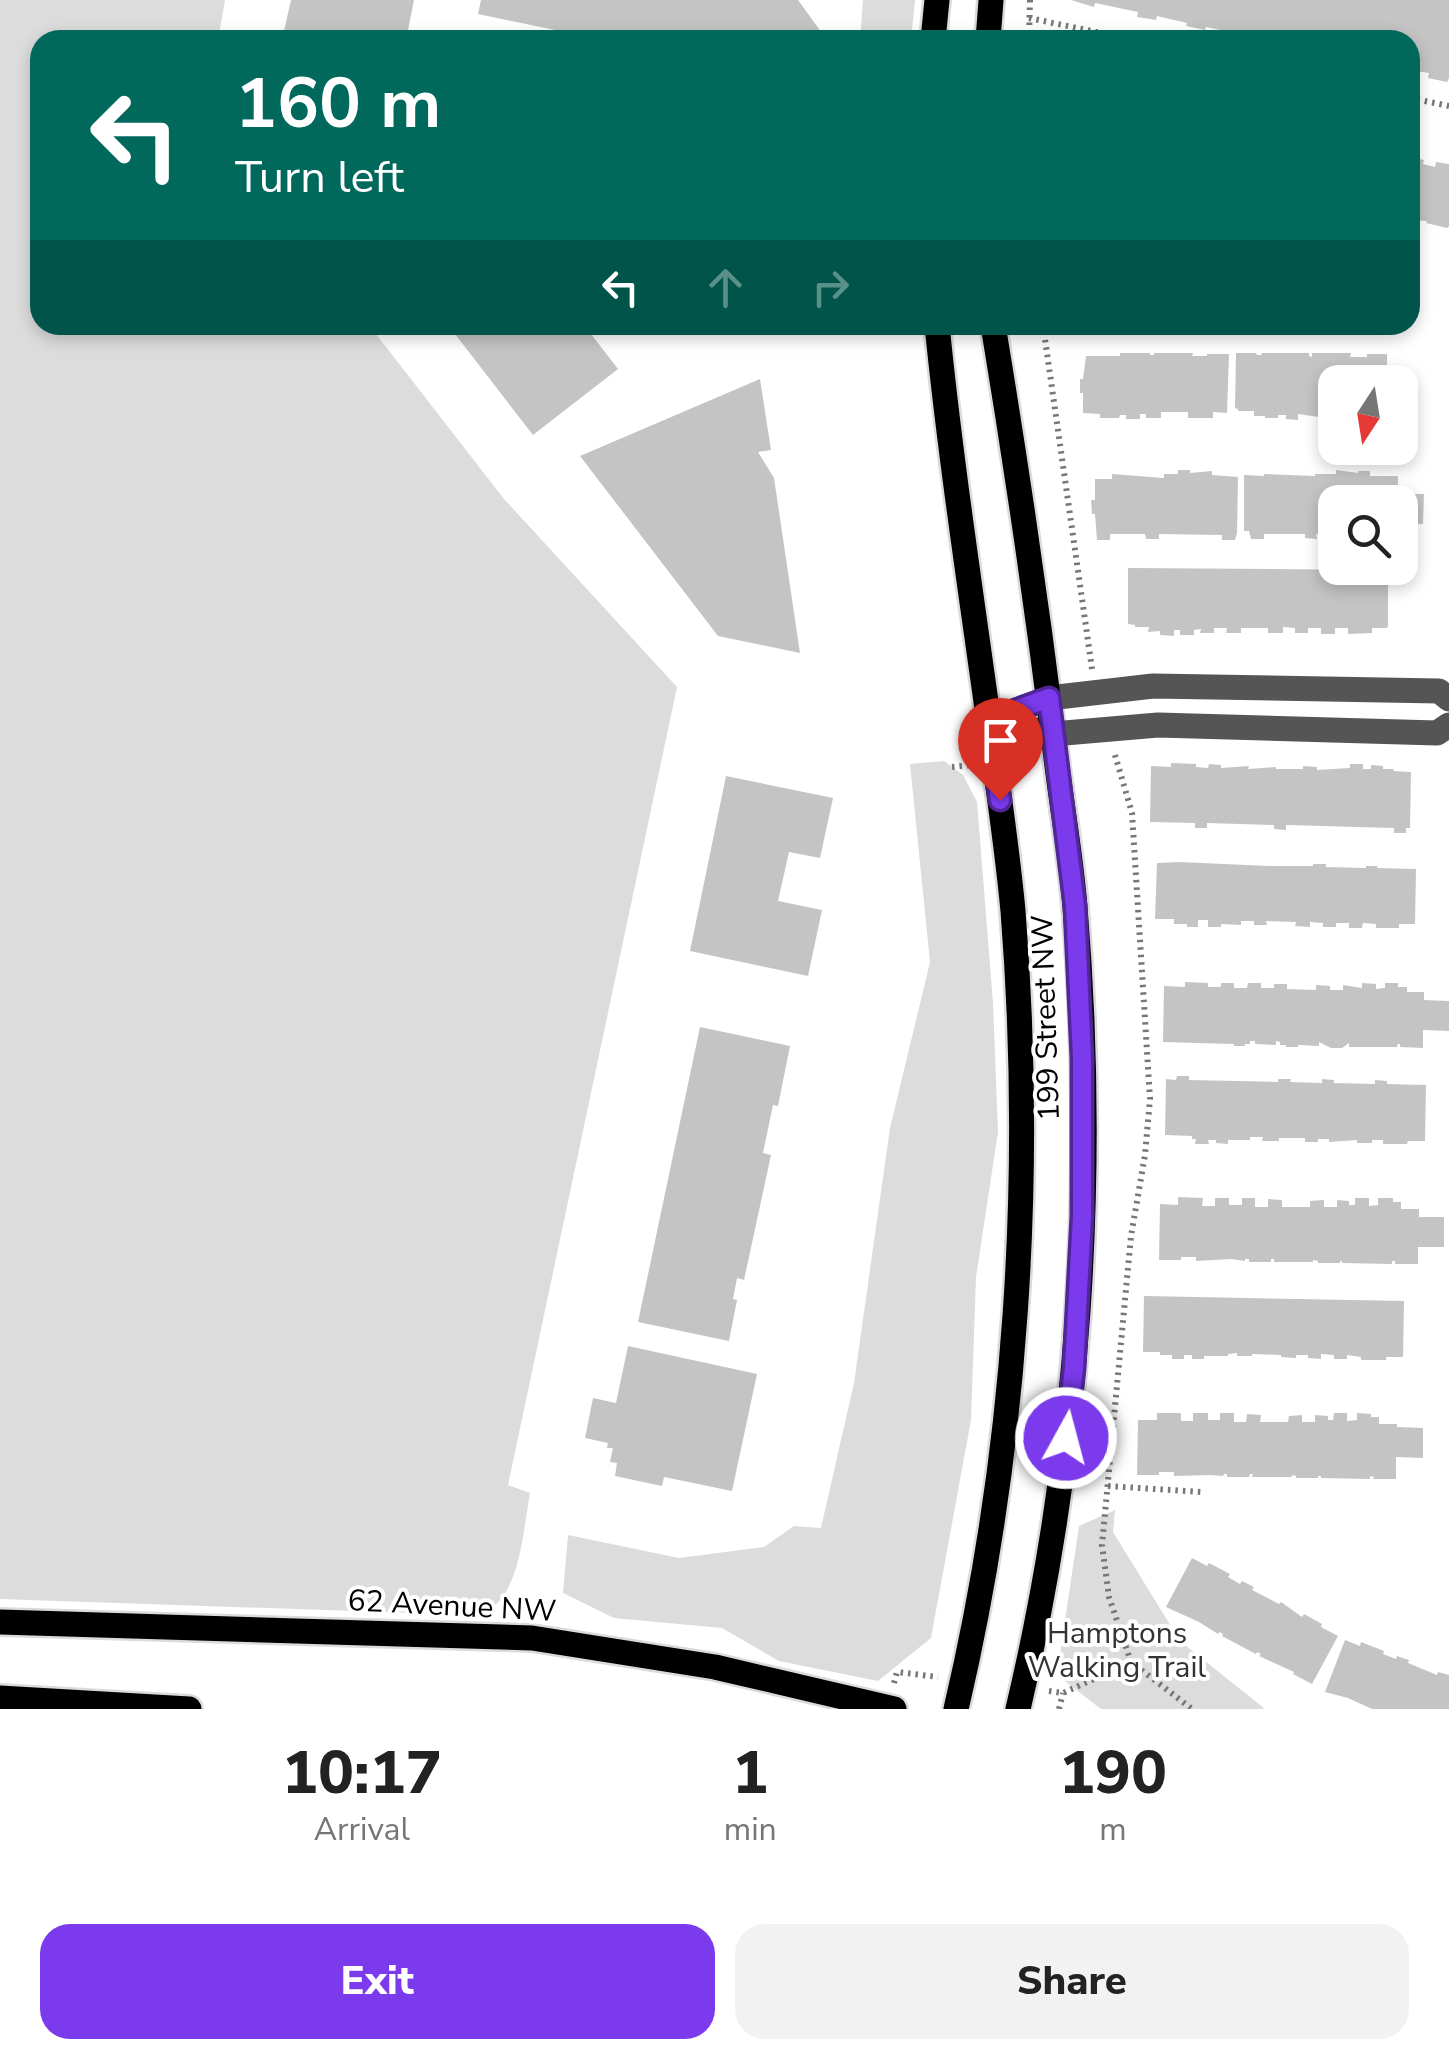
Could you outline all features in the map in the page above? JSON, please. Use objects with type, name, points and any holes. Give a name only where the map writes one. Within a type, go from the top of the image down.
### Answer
[{"type":"main road","points":[[934,30],[937,0]]},
{"type":"main road","points":[[988,30],[990,0]]},
{"type":"main road","name":"199 Street NW","points":[[938,335],[1012,911],[1020,1060],[1020,1202],[1011,1363],[982,1582],[956,1709]]},
{"type":"main road","name":"199 Street NW","points":[[995,335],[1049,698],[1075,906],[1082,1058],[1082,1216],[1074,1368],[1042,1598],[1018,1709]]},
{"type":"main road","name":"62 Avenue NW","points":[[0,1622],[532,1638],[715,1667],[894,1709]]},
{"type":"main road","points":[[0,1698],[189,1709]]},
{"type":"lane","points":[[988,720],[1049,698],[1153,686],[1439,692],[1449,699]]},
{"type":"lane","points":[[988,720],[1053,734],[1158,724],[1437,733],[1449,724]]},
{"type":"path","points":[[1029,30],[1030,0]]},
{"type":"path","points":[[1029,18],[1087,30]]},
{"type":"path","points":[[1420,100],[1449,106]]},
{"type":"path","points":[[1043,335],[1096,692]]},
{"type":"path","points":[[1101,730],[1108,752],[1116,756],[1132,813],[1150,1100],[1131,1236],[1102,1545],[1109,1596],[1131,1662],[1192,1709]]},
{"type":"path","points":[[1107,1486],[1201,1492]]},
{"type":"path","points":[[1059,1709],[1064,1693],[1131,1662]]},
{"type":"green space","points":[[0,0],[225,0],[220,30],[30,30],[30,335],[377,335],[504,499],[677,687],[508,1485],[530,1493],[516,1569],[503,1596],[492,1608],[472,1615],[0,1599]]},
{"type":"green space","points":[[863,0],[915,0],[912,30],[861,30]]},
{"type":"green space","points":[[944,761],[963,775],[977,802],[993,1003],[998,1132],[976,1277],[971,1420],[931,1638],[878,1681],[779,1661],[722,1628],[614,1618],[563,1593],[568,1535],[679,1558],[764,1547],[794,1526],[821,1528],[854,1383],[890,1128],[930,962],[910,764]]},
{"type":"green space","name":"Hamptons Walking Trail","points":[[1115,1510],[1113,1532],[1180,1641],[1265,1709],[1101,1709],[1057,1675],[1079,1526]]},
{"type":"building","points":[[291,0],[414,0],[408,30],[284,30]]},
{"type":"building","points":[[481,0],[798,0],[820,30],[555,30],[478,14]]},
{"type":"building","points":[[1071,0],[1449,0],[1449,78],[1447,82],[1428,78],[1429,73],[1420,72],[1420,30],[1205,30],[1157,16],[1156,20],[1137,17],[1138,12],[1095,3],[1094,7]]},
{"type":"building","points":[[1420,159],[1435,167],[1436,162],[1449,164],[1449,226],[1420,221]]},
{"type":"building","points":[[456,335],[592,335],[618,369],[533,435]]},
{"type":"building","points":[[1236,353],[1309,353],[1312,357],[1312,353],[1351,353],[1350,357],[1387,354],[1387,365],[1318,365],[1318,417],[1298,414],[1298,420],[1286,419],[1286,415],[1265,418],[1254,416],[1254,411],[1235,408]]},
{"type":"building","points":[[1229,354],[1227,413],[1213,412],[1213,418],[1188,418],[1188,412],[1161,412],[1161,418],[1140,414],[1140,419],[1126,419],[1126,415],[1100,418],[1100,414],[1083,413],[1080,379],[1086,356]]},
{"type":"building","points":[[760,379],[771,450],[758,452],[774,478],[800,653],[718,636],[580,456]]},
{"type":"building","points":[[1178,470],[1238,477],[1235,540],[1222,540],[1222,535],[1159,534],[1159,539],[1146,539],[1145,534],[1110,534],[1110,540],[1097,540],[1091,500],[1095,500],[1095,479],[1112,479],[1112,474],[1164,478],[1164,474],[1178,474]]},
{"type":"building","points":[[1336,470],[1370,471],[1370,476],[1398,476],[1398,485],[1318,485],[1317,539],[1305,538],[1305,534],[1264,534],[1264,539],[1251,539],[1249,531],[1244,531],[1244,475],[1336,474]]},
{"type":"building","points":[[1418,494],[1424,494],[1423,524],[1418,524]]},
{"type":"building","points":[[1128,568],[1318,569],[1318,585],[1388,585],[1388,626],[1372,628],[1372,633],[1348,634],[1348,628],[1335,628],[1335,634],[1321,634],[1321,628],[1308,628],[1308,633],[1295,633],[1295,628],[1283,627],[1283,633],[1268,633],[1268,628],[1241,628],[1241,633],[1226,633],[1227,628],[1214,628],[1214,633],[1194,630],[1194,635],[1180,635],[1180,630],[1174,630],[1174,636],[1128,624]]},
{"type":"building","points":[[1171,763],[1208,768],[1209,764],[1221,768],[1249,766],[1248,769],[1303,766],[1317,770],[1363,764],[1363,769],[1371,769],[1371,765],[1411,772],[1410,828],[1406,828],[1406,833],[1394,833],[1394,828],[1286,825],[1286,830],[1274,829],[1274,825],[1207,823],[1207,828],[1195,828],[1195,823],[1150,822],[1151,766],[1171,767]]},
{"type":"building","points":[[726,776],[833,798],[820,858],[789,852],[778,901],[822,910],[808,976],[690,951]]},
{"type":"building","points":[[1157,863],[1416,869],[1415,924],[1376,928],[1376,924],[1363,923],[1362,928],[1349,928],[1349,923],[1323,927],[1323,923],[1310,922],[1310,927],[1295,926],[1296,922],[1266,921],[1267,925],[1254,925],[1254,921],[1241,921],[1241,925],[1208,927],[1208,920],[1198,920],[1198,927],[1187,927],[1174,924],[1174,919],[1155,919]]},
{"type":"building","points":[[1185,982],[1208,983],[1208,987],[1234,983],[1234,988],[1247,988],[1248,983],[1261,983],[1261,988],[1287,984],[1287,989],[1316,990],[1316,985],[1343,990],[1343,985],[1362,988],[1362,983],[1376,984],[1376,989],[1385,988],[1385,983],[1398,983],[1398,987],[1407,987],[1407,992],[1424,992],[1424,1000],[1449,1001],[1449,1031],[1423,1030],[1423,1048],[1400,1044],[1349,1047],[1349,1043],[1331,1048],[1319,1042],[1319,1046],[1286,1047],[1276,1041],[1276,1045],[1250,1041],[1245,1046],[1163,1042],[1164,986],[1185,987]]},
{"type":"building","points":[[700,1027],[790,1046],[778,1106],[773,1105],[763,1153],[771,1155],[744,1280],[737,1278],[729,1341],[638,1322]]},
{"type":"building","points":[[1177,1076],[1189,1076],[1189,1080],[1291,1079],[1290,1082],[1322,1083],[1322,1079],[1375,1084],[1375,1080],[1426,1085],[1425,1141],[1383,1144],[1383,1140],[1305,1142],[1305,1138],[1262,1141],[1263,1137],[1250,1137],[1228,1140],[1228,1144],[1208,1140],[1209,1144],[1195,1144],[1192,1136],[1165,1135],[1166,1079],[1176,1080]]},
{"type":"building","points":[[1178,1197],[1203,1198],[1202,1206],[1215,1206],[1215,1198],[1229,1198],[1229,1205],[1242,1205],[1242,1198],[1255,1198],[1255,1207],[1268,1207],[1268,1199],[1282,1200],[1282,1207],[1310,1207],[1310,1201],[1324,1200],[1324,1207],[1337,1207],[1337,1200],[1355,1205],[1355,1198],[1369,1198],[1369,1206],[1378,1205],[1378,1198],[1393,1198],[1393,1202],[1401,1202],[1401,1209],[1419,1209],[1419,1217],[1444,1217],[1444,1247],[1418,1247],[1418,1264],[1274,1259],[1196,1261],[1196,1257],[1159,1260],[1160,1204],[1178,1205]]},
{"type":"building","points":[[1144,1296],[1404,1301],[1403,1357],[1361,1360],[1347,1355],[1347,1359],[1334,1359],[1334,1355],[1321,1354],[1321,1359],[1308,1355],[1296,1358],[1237,1353],[1172,1359],[1172,1355],[1160,1352],[1143,1352]]},
{"type":"building","points":[[628,1346],[757,1374],[732,1491],[664,1477],[662,1486],[615,1476],[617,1463],[610,1462],[613,1448],[607,1448],[608,1443],[585,1438],[593,1398],[616,1403]]},
{"type":"building","points":[[1157,1413],[1181,1413],[1181,1421],[1193,1421],[1193,1413],[1208,1413],[1208,1420],[1220,1420],[1220,1413],[1234,1413],[1234,1422],[1246,1422],[1247,1414],[1261,1415],[1260,1422],[1288,1422],[1289,1416],[1302,1415],[1302,1422],[1315,1422],[1315,1415],[1333,1420],[1334,1413],[1347,1413],[1347,1421],[1357,1420],[1357,1413],[1371,1414],[1379,1417],[1379,1424],[1423,1428],[1423,1458],[1396,1457],[1396,1479],[1252,1477],[1253,1474],[1174,1476],[1174,1472],[1137,1475],[1138,1420],[1157,1420]]},
{"type":"building","points":[[1192,1558],[1230,1574],[1228,1577],[1240,1584],[1242,1581],[1254,1587],[1252,1590],[1281,1602],[1302,1617],[1304,1614],[1338,1636],[1312,1684],[1166,1607]]},
{"type":"building","points":[[1345,1640],[1409,1660],[1408,1663],[1437,1675],[1449,1675],[1449,1709],[1372,1709],[1325,1692]]},
{"type":"route","points":[[1000,800],[988,720],[1049,698],[1075,906],[1082,1058],[1082,1216],[1066,1438]]}]
